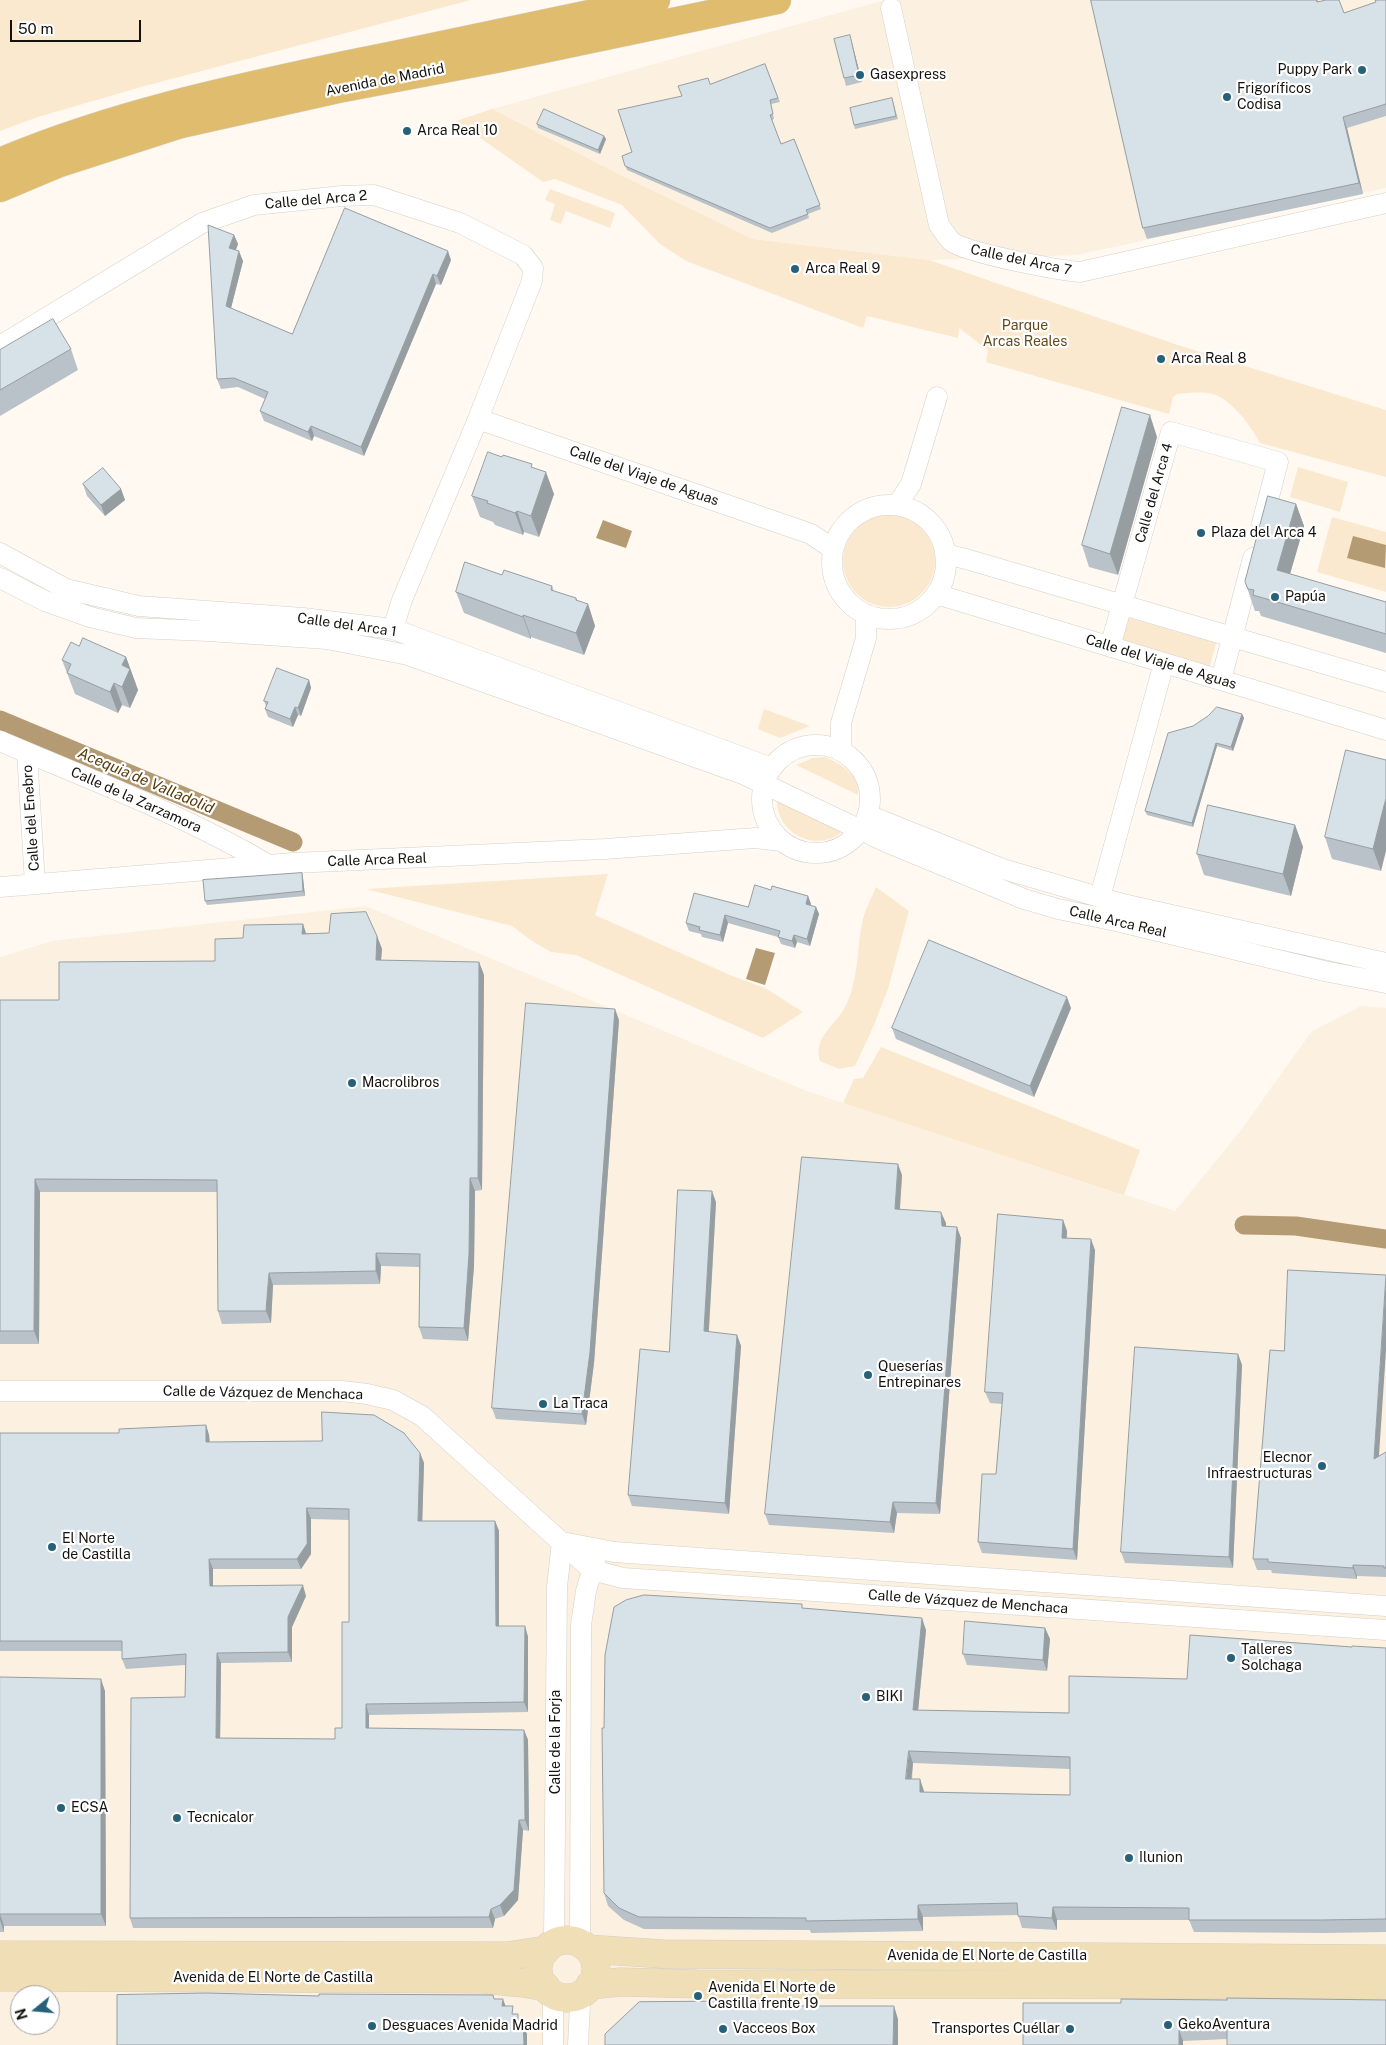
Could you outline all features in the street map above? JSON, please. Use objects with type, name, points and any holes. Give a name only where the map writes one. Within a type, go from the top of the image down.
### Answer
[{"type":"main road","name":"Avenida de Madrid","points":[[0,162],[13,154],[114,120],[228,90],[656,0]]},
{"type":"main road","name":"Avenida de Madrid","points":[[0,188],[57,164],[181,124],[338,89],[501,58],[777,0]]},
{"type":"street","name":"Calle del Arca 7","points":[[892,8],[939,225],[951,242],[967,249],[1062,271],[1080,272],[1386,202]]},
{"type":"street","name":"Calle del Arca 2","points":[[0,346],[202,223],[254,205],[342,196],[374,195],[460,223],[523,255],[533,268],[532,280],[478,419],[402,600],[393,629]]},
{"type":"street","points":[[905,508],[937,397]]},
{"type":"street","name":"Calle del Viaje de Aguas","points":[[478,419],[836,542]]},
{"type":"street","name":"Calle del Arca 4","points":[[1110,647],[1172,432],[1278,462],[1221,680]]},
{"type":"street","points":[[883,505],[905,508],[925,518],[935,528],[942,541],[945,554],[945,568],[942,582],[936,594],[925,606],[912,614],[897,618],[874,616],[855,608],[838,588],[832,569],[836,542],[847,523],[863,511],[883,505]]},
{"type":"street","name":"Calle del Arca 1","points":[[0,553],[66,589],[139,606],[303,618],[393,629],[768,776]]},
{"type":"street","points":[[945,554],[1386,682]]},
{"type":"street","name":"Calle del Arca 1","points":[[0,578],[45,601],[90,617],[136,628],[327,639],[408,655],[743,774],[768,776]]},
{"type":"street","name":"Calle del Viaje de Aguas","points":[[936,594],[1386,730]]},
{"type":"street","points":[[833,748],[874,616]]},
{"type":"street","points":[[1100,897],[1164,663]]},
{"type":"street","name":"Calle de la Zarzamora","points":[[0,741],[128,795],[238,847],[269,865]]},
{"type":"street","points":[[768,836],[763,797],[768,776],[780,759],[794,750],[813,745],[833,748],[851,757],[865,775],[871,801],[864,823]]},
{"type":"street","name":"Calle del Enebro","points":[[27,753],[35,884]]},
{"type":"street","name":"Calle Arca Real","points":[[768,776],[1024,899],[1058,909],[1324,971],[1386,983]]},
{"type":"street","name":"Calle Arca Real","points":[[864,823],[1003,869],[1100,897],[1386,963]]},
{"type":"street","name":"Calle Arca Real","points":[[0,887],[269,865],[605,849],[768,836],[798,850],[819,853],[840,848],[853,839],[864,823]]},
{"type":"street","name":"Calle de Vázquez de Menchaca","points":[[0,1391],[342,1391],[393,1400],[422,1416],[592,1570],[623,1578],[1386,1630]]},
{"type":"street","name":"Calle de Vázquez de Menchaca","points":[[562,1542],[599,1550],[1386,1606]]},
{"type":"street","name":"Calle de la Forja","points":[[562,1542],[557,1587],[567,1946]]},
{"type":"street","name":"Calle de la Forja","points":[[567,1946],[581,1625],[586,1591],[599,1550]]},
{"type":"street","points":[[553,2045],[553,2004],[548,1990],[539,1976],[538,1966],[541,1957],[567,1946],[593,1956],[596,1965],[595,1974],[580,2004],[578,2045]]},
{"type":"street","name":"Avenida de El Norte de Castilla","points":[[0,1955],[507,1956],[567,1946],[663,1954],[1386,1959]]},
{"type":"street","name":"Avenida de El Norte de Castilla","points":[[0,1977],[482,1979],[548,1990],[559,1996],[569,1998],[586,1989],[620,1982],[698,1984],[1386,1985]]},
{"type":"shaded area","points":[[885,0],[1386,0],[1386,188],[1077,255],[929,260],[753,239],[621,175],[492,109]]},
{"type":"shaded area","points":[[603,520],[632,531],[626,548],[596,538]]},
{"type":"shaded area","points":[[1353,536],[1386,545],[1385,568],[1347,558]]},
{"type":"shaded area","points":[[366,906],[807,1091],[1175,1211],[1241,1130],[1312,1031],[1361,1006],[1386,1008],[1386,2045],[0,2045],[0,957],[52,941]]},
{"type":"shaded area","points":[[756,948],[775,953],[765,985],[746,979]]},
{"type":"green space","points":[[0,0],[471,0],[141,87],[38,117],[0,131]]},
{"type":"green space","name":"Parque Arcas Reales","points":[[492,109],[621,175],[753,239],[929,260],[1181,346],[1386,410],[1386,477],[1260,443],[1238,412],[1216,395],[1208,393],[1177,394],[1173,397],[1169,414],[986,362],[988,350],[959,328],[958,338],[867,316],[863,328],[686,261],[660,244],[622,205],[555,179],[543,182],[456,121]]},
{"type":"green space","points":[[550,189],[615,213],[610,228],[566,211],[561,224],[550,220],[555,204],[545,200]]},
{"type":"green space","points":[[1298,467],[1348,482],[1340,512],[1290,497]]},
{"type":"green space","points":[[889,515],[907,518],[922,528],[932,543],[935,561],[932,579],[922,594],[907,604],[889,607],[871,604],[856,594],[846,579],[843,561],[846,543],[856,528],[871,518]]},
{"type":"green space","points":[[1332,517],[1386,532],[1386,592],[1317,572]]},
{"type":"green space","points":[[1126,617],[1216,643],[1210,666],[1120,640]]},
{"type":"green space","points":[[764,709],[810,726],[780,738],[758,729]]},
{"type":"green space","points":[[824,757],[843,766],[853,776],[858,788],[858,795],[796,765],[813,758]]},
{"type":"green space","points":[[777,800],[843,831],[833,838],[822,841],[800,837],[783,822]]},
{"type":"green space","points":[[608,874],[595,915],[730,975],[765,988],[803,1012],[763,1038],[576,955],[551,952],[512,926],[366,889]]},
{"type":"green space","points":[[876,887],[909,911],[888,989],[874,1025],[855,1066],[839,1069],[820,1061],[819,1046],[825,1033],[844,1009],[853,987],[863,919]]},
{"type":"green space","points":[[881,1047],[1140,1150],[1124,1195],[843,1103],[854,1079],[863,1078]]},
{"type":"building","name":"Frigoríficos Codisa","points":[[1091,0],[1316,0],[1317,2],[1339,0],[1344,13],[1376,2],[1375,0],[1386,0],[1386,104],[1343,117],[1359,183],[1143,228]]},
{"type":"building","points":[[850,35],[859,75],[844,78],[834,39]]},
{"type":"building","points":[[765,64],[778,98],[770,100],[773,114],[770,115],[781,144],[794,139],[820,205],[806,210],[808,214],[770,228],[625,166],[622,156],[632,152],[618,110],[682,96],[678,86],[708,78],[710,84]]},
{"type":"building","points":[[892,98],[896,116],[854,125],[850,108]]},
{"type":"building","points":[[544,109],[604,136],[598,150],[537,124]]},
{"type":"building","points":[[345,208],[448,251],[437,276],[433,274],[361,447],[311,426],[308,432],[260,411],[268,392],[234,378],[217,379],[208,225],[234,235],[229,248],[239,251],[226,306],[292,334]]},
{"type":"building","points":[[53,319],[71,349],[0,390],[0,350]]},
{"type":"building","points":[[1122,407],[1150,415],[1110,554],[1082,545]]},
{"type":"building","points":[[488,452],[532,464],[531,467],[546,472],[531,516],[517,511],[515,513],[472,496]]},
{"type":"building","points":[[103,468],[121,489],[101,505],[83,484]]},
{"type":"building","points":[[1268,496],[1296,504],[1277,570],[1386,602],[1386,634],[1253,595],[1254,590],[1248,589],[1245,582]]},
{"type":"building","points":[[465,562],[502,575],[504,570],[552,586],[551,590],[588,604],[576,633],[523,615],[523,617],[456,592]]},
{"type":"building","points":[[83,638],[126,657],[122,665],[130,669],[122,687],[114,683],[110,692],[67,673],[71,664],[62,660],[71,642],[79,646]]},
{"type":"building","points":[[277,668],[309,680],[298,708],[295,707],[290,719],[265,709],[268,702],[264,701]]},
{"type":"building","points":[[1217,707],[1242,714],[1231,747],[1216,743],[1192,823],[1145,811],[1168,733],[1193,726]]},
{"type":"building","points":[[1346,750],[1386,760],[1386,798],[1373,849],[1325,837]]},
{"type":"building","points":[[1208,805],[1295,825],[1283,874],[1197,854]]},
{"type":"building","points":[[302,873],[303,891],[205,901],[203,880]]},
{"type":"building","points":[[755,885],[771,890],[772,886],[808,896],[806,904],[816,907],[807,939],[794,935],[792,941],[778,937],[780,931],[725,915],[720,935],[699,930],[700,927],[686,923],[694,893],[748,907]]},
{"type":"building","name":"Macrolibros","points":[[366,912],[377,936],[376,960],[479,962],[478,1178],[470,1178],[469,1254],[464,1328],[419,1327],[420,1254],[376,1253],[376,1271],[269,1273],[266,1311],[218,1311],[217,1180],[35,1179],[34,1331],[0,1331],[0,1000],[59,1000],[59,962],[215,961],[215,939],[243,938],[244,925],[303,924],[302,934],[329,933],[331,914]]},
{"type":"building","points":[[929,940],[1067,997],[1030,1086],[892,1028]]},
{"type":"building","points":[[526,1003],[615,1009],[590,1352],[582,1414],[492,1408]]},
{"type":"building","name":"Queserías Entrepinares","points":[[802,1157],[898,1164],[895,1209],[941,1212],[942,1226],[957,1227],[936,1503],[893,1502],[890,1522],[765,1514]]},
{"type":"building","points":[[678,1190],[712,1191],[704,1331],[737,1335],[725,1503],[628,1495],[640,1349],[669,1352]]},
{"type":"building","points":[[998,1214],[1063,1220],[1062,1238],[1091,1239],[1073,1549],[978,1542],[982,1474],[996,1474],[1003,1393],[985,1392]]},
{"type":"building","name":"Elecnor Infraestructuras","points":[[1288,1270],[1386,1275],[1374,1459],[1386,1452],[1386,1568],[1384,1566],[1353,1565],[1353,1568],[1268,1562],[1268,1559],[1253,1559],[1270,1350],[1284,1351]]},
{"type":"building","points":[[1135,1347],[1238,1354],[1229,1557],[1121,1552]]},
{"type":"building","points":[[322,1412],[374,1415],[404,1433],[420,1453],[418,1521],[495,1521],[496,1626],[525,1626],[524,1702],[366,1704],[366,1728],[524,1730],[525,1820],[519,1820],[514,1890],[500,1905],[491,1909],[489,1917],[130,1918],[131,1698],[185,1697],[186,1654],[122,1659],[122,1641],[0,1641],[0,1433],[119,1433],[119,1429],[206,1425],[206,1442],[322,1441]],"holes":[[[307,1508],[349,1509],[349,1622],[342,1622],[342,1728],[335,1728],[335,1739],[216,1738],[217,1653],[288,1652],[288,1617],[303,1585],[210,1586],[209,1559],[297,1559],[307,1544]]]},
{"type":"building","points":[[644,1595],[802,1604],[802,1608],[922,1618],[913,1710],[1069,1713],[1069,1676],[1187,1679],[1190,1635],[1386,1648],[1386,1919],[1189,1920],[1189,1908],[1053,1907],[1052,1918],[1018,1916],[1017,1903],[918,1905],[918,1919],[806,1921],[806,1918],[639,1917],[619,1908],[604,1893],[602,1728],[604,1728],[605,1655],[614,1607],[626,1600]],"holes":[[[909,1751],[1070,1757],[1070,1795],[920,1792],[920,1779],[906,1779]]]},
{"type":"building","points":[[965,1621],[1045,1628],[1043,1660],[963,1654]]},
{"type":"building","name":"ECSA","points":[[0,1677],[101,1679],[101,1914],[0,1914]]},
{"type":"building","points":[[207,1993],[319,1996],[319,1994],[493,1995],[494,1999],[503,1999],[502,2006],[513,2006],[512,2014],[518,2014],[518,2022],[523,2022],[524,2045],[117,2045],[117,1995]]},
{"type":"building","points":[[1227,1998],[1386,2000],[1386,2045],[1227,2045],[1227,2029],[1179,2030],[1179,2045],[1023,2045],[1023,2003],[1121,2003],[1121,1999],[1227,2000]]},
{"type":"building","points":[[789,2001],[789,2006],[894,2006],[893,2045],[605,2045],[605,2034],[639,2002]]},
{"type":"waterway","name":"Acequia de Valladolid","points":[[0,720],[293,842]]},
{"type":"waterway","name":"Acequia de Valladolid","points":[[1244,1225],[1296,1226],[1386,1239]]},
{"type":"place","name":"Puppy Park","points":[[1362,70]]},
{"type":"place","name":"Gasexpress","points":[[860,75]]},
{"type":"place","name":"Frigoríficos Codisa","points":[[1227,97]]},
{"type":"place","name":"Arca Real 10","points":[[407,131]]},
{"type":"place","name":"Arca Real 9","points":[[795,269]]},
{"type":"place","name":"Arca Real 8","points":[[1161,359]]},
{"type":"place","name":"Plaza del Arca 4","points":[[1201,533]]},
{"type":"place","name":"Papúa","points":[[1275,597]]},
{"type":"place","name":"Macrolibros","points":[[352,1083]]},
{"type":"place","name":"Queserías Entrepinares","points":[[868,1375]]},
{"type":"place","name":"La Traca","points":[[543,1404]]},
{"type":"place","name":"Elecnor Infraestructuras","points":[[1322,1466]]},
{"type":"place","name":"El Norte de Castilla","points":[[52,1547]]},
{"type":"place","name":"Talleres Solchaga","points":[[1231,1658]]},
{"type":"place","name":"BIKI","points":[[866,1697]]},
{"type":"place","name":"ECSA","points":[[61,1808]]},
{"type":"place","name":"Tecnicalor","points":[[177,1818]]},
{"type":"place","name":"Ilunion","points":[[1129,1858]]},
{"type":"place","name":"Avenida El Norte de Castilla frente 19","points":[[698,1996]]},
{"type":"place","name":"GekoAventura","points":[[1168,2025]]},
{"type":"place","name":"Desguaces Avenida Madrid","points":[[372,2026]]},
{"type":"place","name":"Vacceos Box","points":[[723,2029]]},
{"type":"place","name":"Transportes Cuéllar","points":[[1070,2029]]}]
